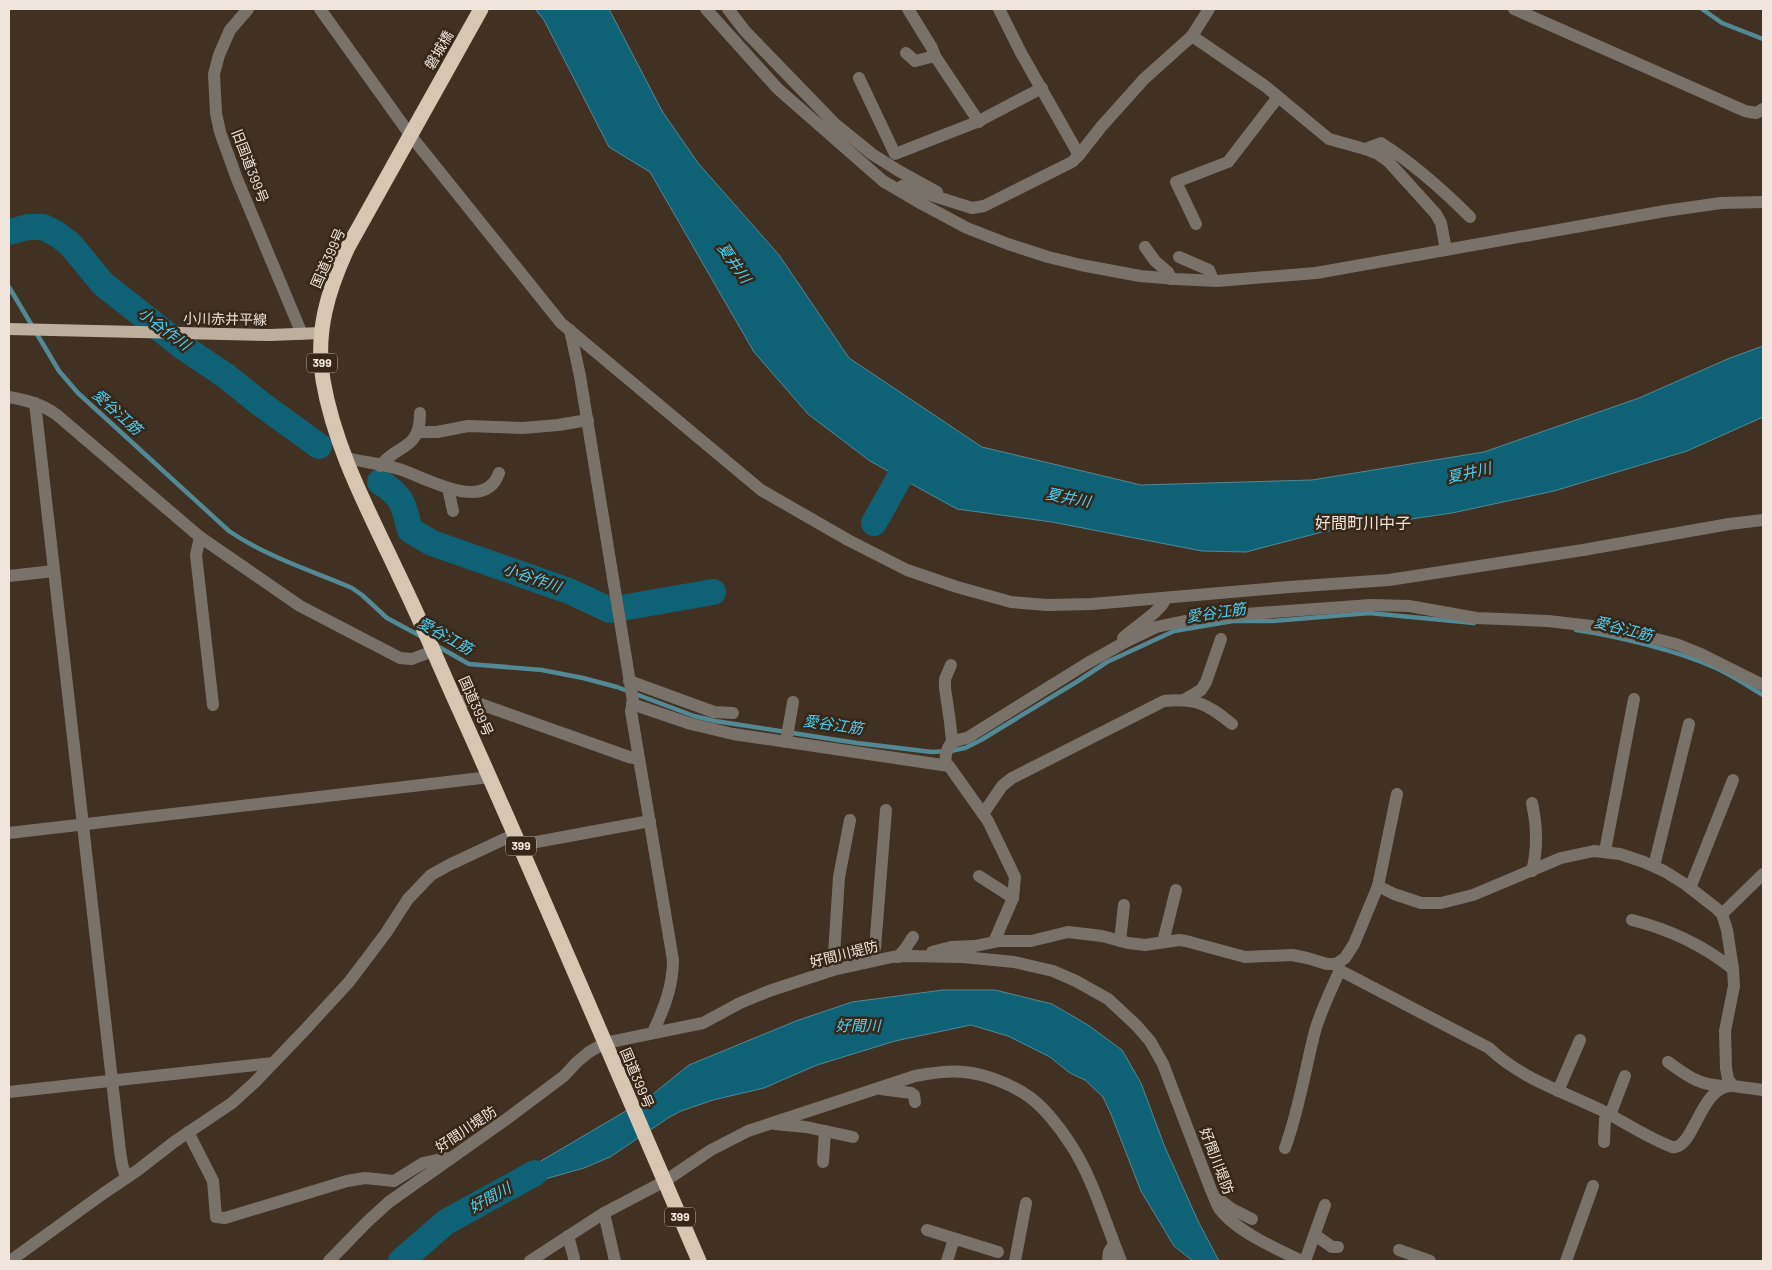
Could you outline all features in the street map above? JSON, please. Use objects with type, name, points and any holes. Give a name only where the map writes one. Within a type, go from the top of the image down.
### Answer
[{"type":"highway","name":"磐城橋","points":[[425,107],[481,9]]},
{"type":"highway","name":"国道399号","points":[[425,107],[411,136],[348,247],[334,277],[326,304],[322,333],[322,376],[328,404],[351,474],[421,623],[518,839],[700,1261]]},
{"type":"main road","name":"小川赤井平線","points":[[11,329],[270,335],[322,333]]},
{"type":"street","name":"旧国道399号","points":[[248,9],[230,30],[219,55],[214,74],[216,113],[223,140],[237,179],[302,334]]},
{"type":"street","points":[[320,9],[411,136],[561,323],[761,490],[848,540],[907,570],[957,587],[1011,602],[1047,605],[1092,604],[1389,580],[1763,520]]},
{"type":"street","points":[[706,9],[778,89],[883,180],[922,204],[960,224],[1008,244],[1048,257],[1140,276],[1213,280],[1316,273],[1666,210],[1721,203],[1763,202]]},
{"type":"street","points":[[728,9],[745,31],[835,124],[872,154],[942,194],[952,202]]},
{"type":"street","points":[[908,9],[935,56],[978,122]]},
{"type":"street","points":[[1000,9],[1022,53],[1080,155]]},
{"type":"street","points":[[883,180],[972,208],[984,206],[1063,168],[1080,155],[1101,127],[1144,79],[1192,36],[1209,9]]},
{"type":"street","points":[[1514,9],[1745,111],[1756,113],[1763,109]]},
{"type":"street","points":[[1192,36],[1265,86],[1329,139],[1365,148],[1388,161],[1436,214],[1446,250]]},
{"type":"street","points":[[906,53],[915,61],[935,56]]},
{"type":"street","points":[[859,78],[894,154],[978,122],[1042,88]]},
{"type":"street","points":[[1196,224],[1176,182],[1228,162],[1278,97]]},
{"type":"street","points":[[1365,148],[1381,143],[1401,156],[1442,188],[1470,217]]},
{"type":"street","points":[[1145,247],[1172,279]]},
{"type":"street","points":[[1179,257],[1209,270],[1213,280]]},
{"type":"street","points":[[570,330],[588,420],[630,681],[633,702],[631,711],[673,960],[673,976],[653,1032]]},
{"type":"street","points":[[9,397],[35,403],[57,415],[200,537],[300,606],[400,658],[412,659],[433,651]]},
{"type":"street","points":[[35,403],[120,1151],[126,1178]]},
{"type":"street","points":[[380,466],[385,460],[414,439],[418,432],[420,413]]},
{"type":"street","points":[[418,432],[437,432],[468,426],[522,428],[588,420]]},
{"type":"street","points":[[346,458],[398,469],[448,488],[462,491],[480,492],[492,486],[499,473]]},
{"type":"street","points":[[448,488],[453,511]]},
{"type":"street","points":[[200,537],[196,555],[213,706]]},
{"type":"street","points":[[9,576],[54,571]]},
{"type":"street","points":[[1120,645],[1133,629],[1160,608],[1166,598]]},
{"type":"street","points":[[945,764],[946,749],[952,742],[967,738],[1120,645],[1156,627],[1204,617],[1371,604],[1408,606],[1476,618],[1503,618],[1574,624],[1676,644],[1701,654],[1763,685]]},
{"type":"street","points":[[1184,700],[1201,690],[1206,682],[1221,640]]},
{"type":"street","points":[[951,665],[945,679],[945,688],[952,742]]},
{"type":"street","points":[[630,681],[714,712],[733,713]]},
{"type":"street","points":[[1605,851],[1634,699]]},
{"type":"street","points":[[983,814],[1002,786],[1012,778],[1164,701],[1184,700],[1200,703],[1211,707],[1232,724]]},
{"type":"street","points":[[456,702],[472,701],[639,759]]},
{"type":"street","points":[[633,702],[707,728],[733,734],[949,766],[988,821],[1013,871],[1015,886],[1013,898],[994,942]]},
{"type":"street","points":[[786,742],[793,702]]},
{"type":"street","points":[[1654,866],[1690,724]]},
{"type":"street","points":[[9,833],[490,777]]},
{"type":"street","points":[[1690,888],[1733,780]]},
{"type":"street","points":[[1285,1148],[1294,1122],[1320,1015],[1338,967],[1354,944],[1378,886],[1397,794]]},
{"type":"street","points":[[1532,803],[1536,848],[1532,871]]},
{"type":"street","points":[[863,963],[875,948],[886,810]]},
{"type":"street","points":[[833,970],[839,877],[850,820]]},
{"type":"street","points":[[10,1261],[29,1256],[126,1178],[188,1132],[232,1103],[273,1063],[349,982],[386,933],[408,899],[431,875],[449,865],[518,839],[650,821]]},
{"type":"street","points":[[1378,886],[1412,901],[1432,904],[1473,895],[1574,854],[1605,851],[1620,854],[1654,866],[1690,888],[1722,914],[1727,930],[1733,969],[1733,993],[1725,1031],[1728,1086]]},
{"type":"street","points":[[1722,914],[1763,874]]},
{"type":"street","points":[[979,876],[1013,898]]},
{"type":"street","points":[[1163,942],[1176,890]]},
{"type":"street","points":[[1120,940],[1124,905]]},
{"type":"street","points":[[1632,920],[1653,925],[1670,933],[1713,954],[1733,969]]},
{"type":"street","points":[[923,956],[944,948],[975,946],[999,940],[1031,940],[1068,932],[1077,932],[1146,945],[1186,940],[1245,957],[1292,955],[1307,958],[1338,967],[1482,1044],[1516,1068],[1668,1146],[1677,1148],[1684,1144],[1697,1118],[1716,1092],[1728,1086]]},
{"type":"street","points":[[898,957],[913,937]]},
{"type":"street","name":"好間川堤防","points":[[329,1261],[389,1202],[515,1113],[564,1076],[583,1057],[605,1043],[703,1023],[747,1000],[833,970],[898,957],[923,956],[963,957],[1014,962],[1053,972],[1076,981],[1108,998],[1136,1024],[1150,1041],[1163,1064],[1219,1208],[1236,1225],[1281,1252],[1303,1261]]},
{"type":"street","points":[[1558,1090],[1580,1040]]},
{"type":"street","points":[[1668,1062],[1707,1085],[1763,1090]]},
{"type":"street","points":[[9,1092],[273,1063]]},
{"type":"street","points":[[530,1261],[604,1212],[711,1150],[748,1131],[915,1076],[940,1072],[965,1072],[998,1080],[1026,1094],[1049,1116],[1072,1146],[1087,1176],[1121,1261]]},
{"type":"street","points":[[1604,1142],[1605,1119],[1610,1115],[1625,1076]]},
{"type":"street","points":[[879,1088],[911,1093],[914,1096],[915,1102]]},
{"type":"street","points":[[770,1124],[806,1127],[853,1137]]},
{"type":"street","points":[[823,1162],[825,1131]]},
{"type":"street","points":[[188,1132],[213,1181],[215,1212],[216,1217],[219,1218],[226,1218],[347,1181],[365,1178],[394,1181],[423,1163],[440,1159],[448,1160]]},
{"type":"street","points":[[1566,1261],[1593,1186]]},
{"type":"street","points":[[1212,1193],[1232,1209],[1252,1219]]},
{"type":"street","points":[[1015,1261],[1026,1203]]},
{"type":"street","points":[[1303,1261],[1315,1235],[1325,1205]]},
{"type":"street","points":[[604,1212],[614,1261]]},
{"type":"street","points":[[927,1230],[998,1252]]},
{"type":"street","points":[[1315,1235],[1332,1248],[1338,1248]]},
{"type":"street","points":[[568,1236],[574,1258]]},
{"type":"street","points":[[947,1261],[954,1239]]},
{"type":"street","points":[[1108,1261],[1114,1244]]},
{"type":"street","points":[[1399,1250],[1430,1261]]},
{"type":"water","name":"夏井川","points":[[535,9],[609,9],[662,111],[698,163],[779,255],[849,358],[982,447],[1141,485],[1312,480],[1484,452],[1639,398],[1730,358],[1763,346],[1763,417],[1687,451],[1554,491],[1452,513],[1322,532],[1246,552],[1202,551],[1052,522],[957,509],[870,461],[808,414],[754,352],[650,172],[609,147],[544,20]]},
{"type":"water","name":"好間川","points":[[943,990],[995,990],[1052,1004],[1088,1025],[1122,1050],[1141,1083],[1164,1145],[1198,1221],[1219,1261],[1193,1261],[1174,1246],[1141,1191],[1103,1097],[1085,1080],[1070,1073],[1050,1057],[1008,1036],[971,1025],[895,1041],[817,1065],[764,1088],[713,1100],[681,1111],[610,1157],[584,1168],[478,1198],[648,1098],[689,1065],[796,1021],[852,1002]]},
{"type":"waterway","points":[[1702,9],[1722,23],[1763,39]]},
{"type":"waterway","name":"小谷作川","points":[[9,232],[28,227],[43,227],[57,234],[70,244],[103,284],[183,347],[226,376],[319,446]]},
{"type":"waterway","name":"愛谷江筋","points":[[9,287],[59,371],[78,393],[229,531],[289,563],[352,588],[387,618],[424,638]]},
{"type":"waterway","name":"小谷作川","points":[[874,523],[902,473],[911,444]]},
{"type":"waterway","name":"小谷作川","points":[[380,482],[398,497],[406,514],[410,530],[432,543],[569,591],[610,610],[713,592]]},
{"type":"waterway","name":"愛谷江筋","points":[[437,646],[469,664],[542,670],[583,678],[617,687],[694,716],[715,721],[857,743],[932,752],[965,748],[1107,662],[1174,631],[1233,621],[1273,621],[1369,613],[1474,623]]},
{"type":"waterway","name":"愛谷江筋","points":[[1576,630],[1629,640],[1684,656],[1722,671],[1763,695]]},
{"type":"waterway","name":"好間川","points":[[401,1261],[446,1222],[535,1173]]},
{"type":"district","name":"好間町川中子","points":[[1363,523]]}]
